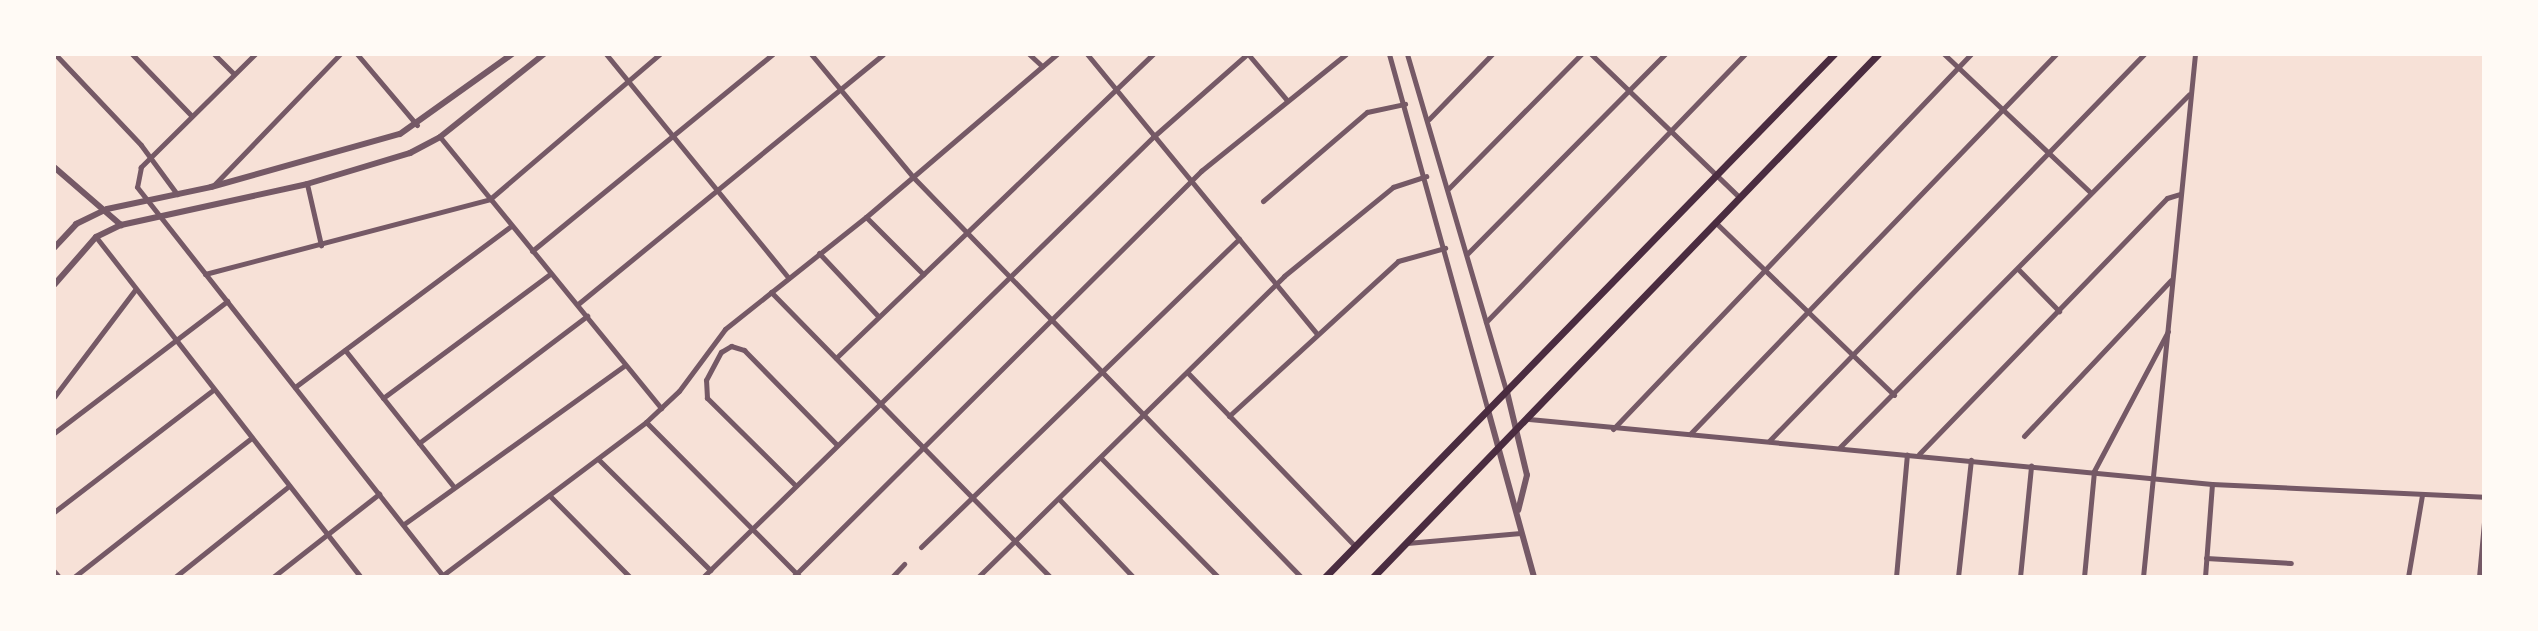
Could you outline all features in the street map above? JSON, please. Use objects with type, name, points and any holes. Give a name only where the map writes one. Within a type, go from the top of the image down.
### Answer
[{"type":"main road","points":[[1325,577],[1834,54]]},
{"type":"main road","points":[[1373,577],[1517,432],[1878,54]]},
{"type":"street","points":[[55,54],[150,158],[178,195]]},
{"type":"street","points":[[132,54],[191,115]]},
{"type":"street","points":[[214,54],[234,74]]},
{"type":"street","points":[[255,54],[191,115],[136,174],[146,201],[443,576],[646,422],[661,408],[716,338],[866,217],[1057,54]]},
{"type":"street","points":[[211,187],[340,54]]},
{"type":"street","points":[[357,54],[417,125]]},
{"type":"street","points":[[54,247],[83,219],[107,209],[178,195],[349,151],[417,125],[512,54]]},
{"type":"street","points":[[54,285],[96,237],[121,225],[307,184],[385,162],[440,137],[544,54]]},
{"type":"street","points":[[606,54],[789,278]]},
{"type":"street","points":[[205,274],[490,199],[660,54]]},
{"type":"street","points":[[532,251],[773,54]]},
{"type":"street","points":[[811,54],[913,177],[1301,577]]},
{"type":"street","points":[[578,304],[883,54]]},
{"type":"street","points":[[1029,54],[1042,66]]},
{"type":"street","points":[[1087,54],[1316,333]]},
{"type":"street","points":[[836,358],[1153,54]]},
{"type":"street","points":[[703,577],[1153,137],[1248,54],[1286,99]]},
{"type":"street","points":[[646,422],[796,576],[1192,184],[1201,171],[1286,99],[1346,54]]},
{"type":"street","points":[[1389,54],[1426,176],[1497,451],[1518,510],[1521,533],[1534,577]]},
{"type":"street","points":[[1407,54],[1468,253],[1517,432],[1527,475],[1518,510]]},
{"type":"street","points":[[1429,119],[1492,54]]},
{"type":"street","points":[[1449,188],[1581,54]]},
{"type":"street","points":[[1591,54],[1739,197]]},
{"type":"street","points":[[1468,253],[1665,54]]},
{"type":"street","points":[[1486,322],[1745,54]]},
{"type":"street","points":[[1944,54],[2091,193]]},
{"type":"street","points":[[1613,429],[1971,54]]},
{"type":"street","points":[[1689,435],[2056,54]]},
{"type":"street","points":[[1768,441],[2144,54]]},
{"type":"street","points":[[2143,577],[2195,54]]},
{"type":"street","points":[[1840,448],[2189,94]]},
{"type":"street","points":[[1263,201],[1367,112],[1405,104]]},
{"type":"street","points":[[440,137],[661,408]]},
{"type":"street","points":[[54,167],[107,209],[121,225]]},
{"type":"street","points":[[978,577],[1276,284],[1393,187],[1426,176]]},
{"type":"street","points":[[307,184],[321,245]]},
{"type":"street","points":[[1919,455],[2167,198],[2180,194]]},
{"type":"street","points":[[866,217],[923,274]]},
{"type":"street","points":[[1715,222],[1894,395]]},
{"type":"street","points":[[295,387],[511,226]]},
{"type":"street","points":[[96,237],[361,577]]},
{"type":"street","points":[[921,547],[1239,239]]},
{"type":"street","points":[[1229,416],[1398,261],[1445,248]]},
{"type":"street","points":[[819,253],[878,316]]},
{"type":"street","points":[[2018,269],[2059,311]]},
{"type":"street","points":[[383,398],[550,274]]},
{"type":"street","points":[[2024,436],[2171,280]]},
{"type":"street","points":[[54,397],[135,290]]},
{"type":"street","points":[[771,292],[1050,577]]},
{"type":"street","points":[[54,433],[227,301]]},
{"type":"street","points":[[419,443],[587,316]]},
{"type":"street","points":[[2084,577],[2094,471],[2168,331]]},
{"type":"street","points":[[795,485],[707,398],[706,380],[721,352],[731,346],[744,350],[836,444]]},
{"type":"street","points":[[345,350],[454,487]]},
{"type":"street","points":[[404,524],[625,365]]},
{"type":"street","points":[[1188,373],[1355,546]]},
{"type":"street","points":[[54,512],[213,390]]},
{"type":"street","points":[[1529,419],[2212,484],[2484,497]]},
{"type":"street","points":[[74,577],[251,438]]},
{"type":"street","points":[[1896,577],[1907,454]]},
{"type":"street","points":[[1101,458],[1218,577]]},
{"type":"street","points":[[598,459],[710,570]]},
{"type":"street","points":[[1958,577],[1971,460]]},
{"type":"street","points":[[2020,577],[2031,466]]},
{"type":"street","points":[[2205,577],[2212,484]]},
{"type":"street","points":[[175,577],[289,486]]},
{"type":"street","points":[[273,577],[379,494]]},
{"type":"street","points":[[2408,577],[2422,495]]},
{"type":"street","points":[[550,496],[630,577]]},
{"type":"street","points":[[1059,499],[1133,577]]},
{"type":"street","points":[[2479,577],[2484,522]]},
{"type":"street","points":[[1407,543],[1521,533]]},
{"type":"street","points":[[2206,558],[2291,563]]},
{"type":"street","points":[[892,577],[904,564]]},
{"type":"street","points":[[1383,567],[1383,577]]},
{"type":"street","points":[[54,571],[59,577]]}]
